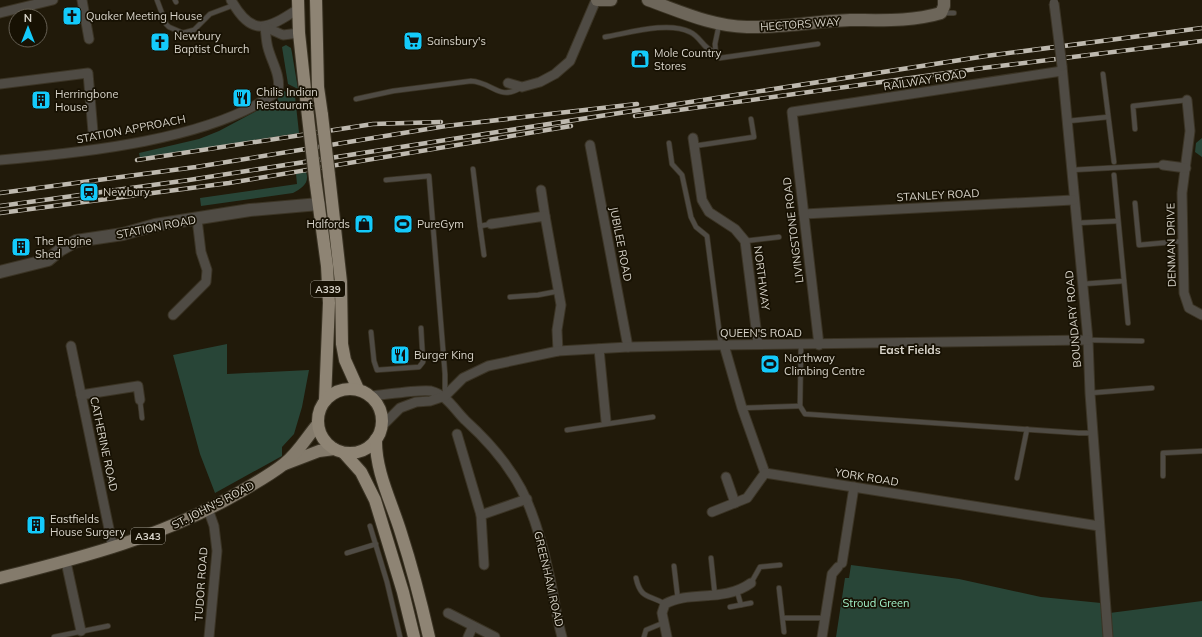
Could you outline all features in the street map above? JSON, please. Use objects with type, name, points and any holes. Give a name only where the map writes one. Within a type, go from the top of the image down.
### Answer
[{"type":"highway","points":[[299,33],[306,27],[308,21],[308,0]]},
{"type":"highway","name":"A339","points":[[316,0],[318,87],[341,282],[342,344],[344,360],[358,390]]},
{"type":"highway","name":"A339","points":[[298,4],[299,33],[308,117],[327,266],[329,303],[325,400]]},
{"type":"highway","points":[[339,451],[352,453],[366,449],[376,439],[382,426],[379,406],[371,396],[358,390],[340,390],[325,400],[319,411],[317,424],[323,439],[339,451],[361,472],[375,500],[403,592],[414,637]]},
{"type":"highway","points":[[376,439],[378,467],[402,535],[429,637]]},
{"type":"main road","points":[[596,0],[611,0]]},
{"type":"main road","name":"HECTORS WAY","points":[[648,0],[688,16],[719,24],[747,27],[827,21],[905,20],[941,12]]},
{"type":"main road","points":[[941,12],[944,6],[944,0]]},
{"type":"main road","name":"ST. JOHN'S ROAD","points":[[284,464],[317,424]]},
{"type":"main road","name":"ST. JOHN'S ROAD","points":[[0,578],[66,562],[113,548],[176,525],[258,482],[284,464],[319,451],[339,451]]},
{"type":"street","points":[[0,13],[53,0]]},
{"type":"street","points":[[82,0],[89,39]]},
{"type":"street","points":[[508,83],[522,87],[540,82],[555,74],[570,61],[596,0]]},
{"type":"street","name":"BOUNDARY ROAD","points":[[1054,1],[1068,121],[1073,200],[1088,340],[1090,393],[1108,637]]},
{"type":"street","points":[[232,3],[249,24],[265,26],[283,35],[299,33]]},
{"type":"street","points":[[265,26],[284,18],[298,4]]},
{"type":"street","name":"STATION APPROACH","points":[[0,160],[95,149],[149,140],[220,121],[254,106],[278,91],[279,86],[276,67],[268,49],[265,26]]},
{"type":"street","name":"RAILWAY ROAD","points":[[792,112],[1062,69]]},
{"type":"street","points":[[0,84],[88,73],[94,132]]},
{"type":"street","name":"DENMAN DRIVE","points":[[1187,100],[1190,131],[1182,193],[1184,293],[1189,308],[1202,315]]},
{"type":"street","name":"LIVINGSTONE ROAD","points":[[792,112],[819,345]]},
{"type":"street","name":"NORTHWAY","points":[[693,142],[702,200],[709,212],[735,229],[745,241],[758,344]]},
{"type":"street","name":"JUBILEE ROAD","points":[[590,145],[628,347]]},
{"type":"street","points":[[1163,165],[1186,168]]},
{"type":"street","points":[[540,190],[561,305],[557,330],[558,351]]},
{"type":"street","name":"STANLEY ROAD","points":[[804,214],[1073,200]]},
{"type":"street","name":"STATION ROAD","points":[[0,272],[48,260],[60,250],[76,241],[123,234],[155,225],[250,210],[319,204]]},
{"type":"street","points":[[492,224],[545,216]]},
{"type":"street","points":[[173,315],[206,282],[207,270],[201,252],[197,219]]},
{"type":"street","name":"QUEEN'S ROAD","points":[[445,396],[463,378],[488,366],[558,351],[628,347],[758,344],[819,345],[1088,340]]},
{"type":"street","points":[[712,512],[746,498],[765,473],[742,408],[723,345]]},
{"type":"street","name":"CATHERINE ROAD","points":[[71,346],[113,548]]},
{"type":"street","points":[[599,349],[606,423]]},
{"type":"street","points":[[81,395],[138,386],[140,400]]},
{"type":"street","points":[[371,396],[430,391],[445,396]]},
{"type":"street","points":[[382,426],[391,416],[408,405],[430,401],[445,396]]},
{"type":"street","name":"GREENHAM ROAD","points":[[445,396],[456,411],[492,446],[505,461],[527,499],[544,554],[562,637]]},
{"type":"street","points":[[457,434],[481,514],[484,565]]},
{"type":"street","name":"YORK ROAD","points":[[765,473],[1099,526]]},
{"type":"street","points":[[726,477],[735,503]]},
{"type":"street","points":[[822,637],[832,574],[840,565],[854,487]]},
{"type":"street","points":[[481,514],[527,499]]},
{"type":"street","name":"TUDOR ROAD","points":[[208,509],[214,526],[217,551],[209,637]]},
{"type":"street","points":[[66,562],[82,631]]},
{"type":"street","points":[[667,637],[662,613],[665,604],[678,600],[716,596],[737,591],[751,583]]},
{"type":"street","points":[[448,613],[495,637]]},
{"type":"street","points":[[468,637],[473,626]]},
{"type":"lane","points":[[156,0],[166,24],[169,27],[183,33],[194,30],[210,14],[232,3]]},
{"type":"lane","points":[[941,12],[954,13]]},
{"type":"lane","points":[[715,52],[719,24]]},
{"type":"lane","points":[[605,37],[676,27],[697,36],[706,49],[725,58],[818,44]]},
{"type":"lane","points":[[1103,74],[1114,162]]},
{"type":"lane","points":[[356,99],[393,91],[470,81],[478,81],[505,94],[512,93],[522,87]]},
{"type":"lane","points":[[1135,129],[1133,106],[1187,100]]},
{"type":"lane","points":[[1068,121],[1108,117]]},
{"type":"lane","points":[[693,142],[754,137],[752,119]]},
{"type":"lane","points":[[669,143],[672,164],[682,175],[691,217],[696,227],[707,236],[723,345]]},
{"type":"lane","points":[[1071,170],[1163,165]]},
{"type":"lane","points":[[473,168],[484,255]]},
{"type":"lane","points":[[1114,175],[1128,324]]},
{"type":"lane","points":[[386,180],[429,176],[445,374],[445,396]]},
{"type":"lane","points":[[1135,203],[1139,244],[1184,241]]},
{"type":"lane","points":[[1076,224],[1118,221]]},
{"type":"lane","points":[[480,226],[492,224]]},
{"type":"lane","points":[[745,241],[779,237]]},
{"type":"lane","points":[[1082,284],[1124,281]]},
{"type":"lane","points":[[510,297],[559,291]]},
{"type":"lane","points":[[371,332],[375,365],[378,370],[419,367],[423,362],[421,328]]},
{"type":"lane","points":[[1088,340],[1142,341]]},
{"type":"lane","points":[[800,345],[800,406],[805,414],[815,416],[1093,433]]},
{"type":"lane","points":[[1090,393],[1152,388]]},
{"type":"lane","points":[[140,400],[142,418]]},
{"type":"lane","points":[[742,408],[800,406]]},
{"type":"lane","points":[[567,430],[653,417]]},
{"type":"lane","points":[[1017,478],[1027,429]]},
{"type":"lane","points":[[1163,476],[1163,453],[1202,451]]},
{"type":"lane","points":[[370,526],[400,637]]},
{"type":"lane","points":[[347,553],[376,544]]},
{"type":"lane","points":[[711,558],[716,596]]},
{"type":"lane","points":[[751,583],[760,567],[780,565]]},
{"type":"lane","points":[[674,566],[678,600]]},
{"type":"lane","points":[[636,578],[639,590],[644,595],[656,598],[665,604]]},
{"type":"lane","points":[[779,588],[784,632]]},
{"type":"lane","points":[[737,591],[741,605]]},
{"type":"lane","points":[[730,607],[751,603]]},
{"type":"lane","points":[[783,618],[824,618]]},
{"type":"lane","points":[[644,637],[646,630],[663,623]]},
{"type":"lane","points":[[54,637],[108,626]]},
{"type":"green space","points":[[286,45],[291,48],[298,89],[288,84],[282,47]]},
{"type":"green space","points":[[282,90],[295,96],[299,133],[140,158],[139,153],[199,139],[219,131],[277,100]]},
{"type":"green space","points":[[1202,138],[1202,157],[1195,152],[1196,143]]},
{"type":"green space","points":[[306,172],[306,182],[302,187],[293,193],[201,206],[200,198],[297,184],[296,174]]},
{"type":"green space","points":[[227,344],[227,374],[309,370],[302,407],[294,434],[282,447],[282,456],[215,493],[200,454],[173,355]]},
{"type":"green space","name":"Stroud Green","points":[[851,565],[959,579],[1041,597],[1101,603],[1102,614],[1202,601],[1202,637],[836,637],[845,578],[849,578]]},
{"type":"railway","points":[[0,206],[189,180],[986,56],[1202,28]]},
{"type":"railway","points":[[635,116],[983,68],[1202,41]]},
{"type":"railway","points":[[0,193],[196,167],[446,126],[637,104]]},
{"type":"railway","points":[[137,160],[373,124],[441,122]]},
{"type":"railway","points":[[0,213],[229,183],[571,126]]},
{"type":"place","name":"Quaker Meeting House","points":[[72,16]]},
{"type":"place","name":"Sainsbury's","points":[[413,41]]},
{"type":"place","name":"Newbury Baptist Church","points":[[160,42]]},
{"type":"place","name":"Mole Country Stores","points":[[640,59]]},
{"type":"place","name":"Chilis Indian Restaurant","points":[[242,98]]},
{"type":"place","name":"Herringbone House","points":[[41,100]]},
{"type":"place","name":"Newbury","points":[[89,192]]},
{"type":"place","name":"Halfords","points":[[364,224]]},
{"type":"place","name":"PureGym","points":[[403,224]]},
{"type":"place","name":"The Engine Shed","points":[[21,247]]},
{"type":"place","name":"Burger King","points":[[400,355]]},
{"type":"place","name":"Northway Climbing Centre","points":[[770,364]]},
{"type":"place","name":"Eastfields House Surgery","points":[[36,525]]},
{"type":"district","name":"East Fields","points":[[910,350]]}]
